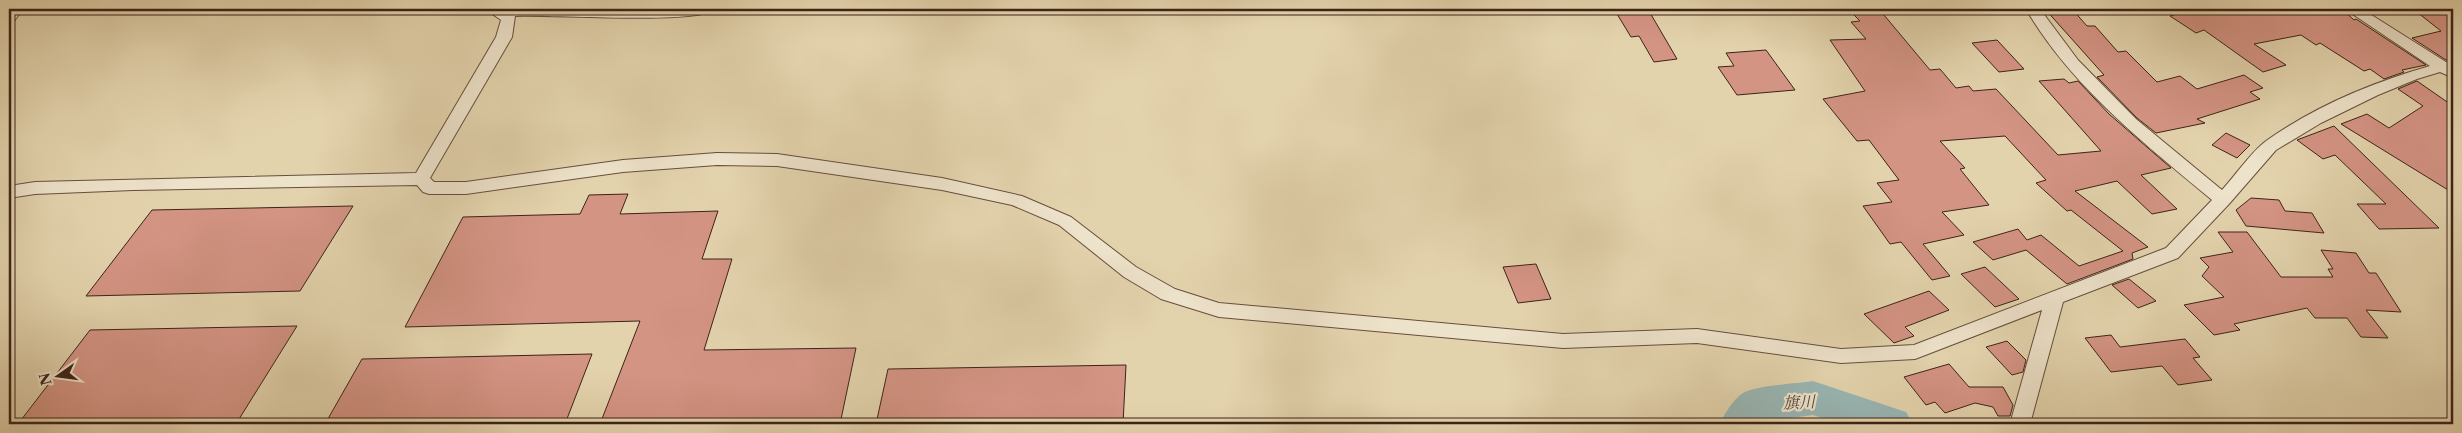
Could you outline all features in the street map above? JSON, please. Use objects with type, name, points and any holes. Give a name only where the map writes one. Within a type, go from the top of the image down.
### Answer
[{"type":"street","points":[[9,18],[16,9]]},
{"type":"street","points":[[496,11],[537,10],[654,13],[707,9]]},
{"type":"street","points":[[2033,9],[2073,62],[2130,123],[2223,200]]},
{"type":"street","points":[[2352,9],[2450,69]]},
{"type":"street","points":[[421,180],[504,37],[509,18],[496,11]]},
{"type":"street","points":[[9,192],[35,188],[133,184],[421,180],[429,188],[466,188],[623,166],[717,159],[777,160],[942,184],[1016,200],[1065,221],[1130,272],[1168,294],[1219,310],[1563,341],[1697,336],[1842,356],[1915,352],[2172,253],[2223,200],[2270,146],[2276,142],[2315,119],[2372,91],[2450,69]]},
{"type":"street","points":[[2020,424],[2055,298]]},
{"type":"building","points":[[1614,9],[1633,9],[1635,13],[1649,11],[1677,59],[1654,62],[1639,36],[1631,37]]},
{"type":"building","points":[[1848,9],[1879,9],[1930,70],[1940,69],[1956,88],[1969,86],[1973,91],[1996,89],[2058,155],[2101,151],[2039,81],[2064,79],[2069,83],[2078,81],[2109,114],[2171,168],[2141,175],[2177,209],[2152,214],[2117,181],[2075,191],[2148,247],[2132,253],[2133,259],[2067,284],[2026,250],[1993,260],[1973,242],[2018,229],[2027,240],[2041,235],[2079,266],[2123,251],[2071,210],[2067,211],[2036,183],[2046,180],[2005,136],[1940,141],[1965,168],[1960,169],[1989,205],[1942,212],[1964,235],[1923,244],[1950,276],[1932,280],[1901,242],[1890,244],[1863,206],[1892,202],[1877,183],[1899,180],[1869,140],[1857,141],[1823,99],[1865,91],[1830,40],[1866,39],[1851,22],[1860,21]]},
{"type":"building","points":[[2045,9],[2072,9],[2087,26],[2095,26],[2118,52],[2126,51],[2157,82],[2180,76],[2197,89],[2244,75],[2263,88],[2250,92],[2260,99],[2197,119],[2205,123],[2156,133],[2137,118],[2097,77],[2104,75]]},
{"type":"building","points":[[2193,9],[2342,9],[2354,20],[2356,19],[2426,65],[2402,70],[2404,72],[2384,79],[2370,69],[2364,71],[2320,43],[2316,45],[2301,35],[2254,44],[2286,65],[2263,72],[2204,30],[2196,33],[2170,16]]},
{"type":"building","points":[[2413,9],[2453,9],[2453,59],[2446,60],[2412,38],[2441,31]]},
{"type":"building","points":[[1997,40],[2024,69],[1999,72],[1972,43]]},
{"type":"building","points":[[1766,50],[1795,90],[1737,95],[1718,67],[1734,66],[1726,53]]},
{"type":"building","points":[[2417,81],[2453,106],[2453,193],[2341,124],[2367,114],[2389,128],[2423,106],[2398,89]]},
{"type":"building","points":[[2334,126],[2439,228],[2379,229],[2357,204],[2386,204],[2335,155],[2323,159],[2297,140]]},
{"type":"building","points":[[2226,133],[2250,145],[2237,158],[2212,145]]},
{"type":"building","points":[[628,194],[620,214],[718,211],[702,259],[732,259],[704,350],[856,348],[840,424],[600,424],[640,321],[405,327],[463,217],[580,214],[589,195]]},
{"type":"building","points":[[2251,198],[2279,200],[2285,211],[2312,213],[2324,233],[2246,226],[2236,210]]},
{"type":"building","points":[[353,206],[300,291],[86,296],[152,210]]},
{"type":"building","points":[[2218,232],[2247,232],[2281,277],[2333,277],[2328,269],[2333,269],[2321,250],[2356,253],[2369,273],[2376,273],[2401,312],[2366,310],[2388,338],[2361,337],[2347,318],[2315,318],[2307,308],[2234,324],[2240,330],[2214,335],[2184,305],[2224,297],[2202,276],[2209,267],[2200,258],[2233,252]]},
{"type":"building","points":[[1536,264],[1551,299],[1518,303],[1503,267]]},
{"type":"building","points":[[1985,267],[2019,299],[1995,307],[1961,274]]},
{"type":"building","points":[[2129,279],[2156,301],[2138,308],[2112,285]]},
{"type":"building","points":[[1929,291],[1949,310],[1905,327],[1914,336],[1894,343],[1864,314]]},
{"type":"building","points":[[297,326],[236,424],[18,424],[90,330]]},
{"type":"building","points":[[2111,335],[2120,347],[2185,339],[2200,357],[2193,358],[2212,380],[2178,385],[2162,366],[2111,372],[2085,338]]},
{"type":"building","points":[[2007,341],[2026,360],[2023,372],[2012,375],[1986,347]]},
{"type":"building","points":[[592,354],[565,424],[325,424],[362,359]]},
{"type":"building","points":[[1949,364],[1969,387],[2003,387],[2013,405],[2010,416],[1998,416],[1993,407],[1975,403],[1945,413],[1935,402],[1926,405],[1904,377]]},
{"type":"building","points":[[1126,365],[1123,424],[876,424],[888,369]]},
{"type":"waterway","name":"旗川","points":[[1741,424],[1756,406],[1813,398],[1891,424]]}]
